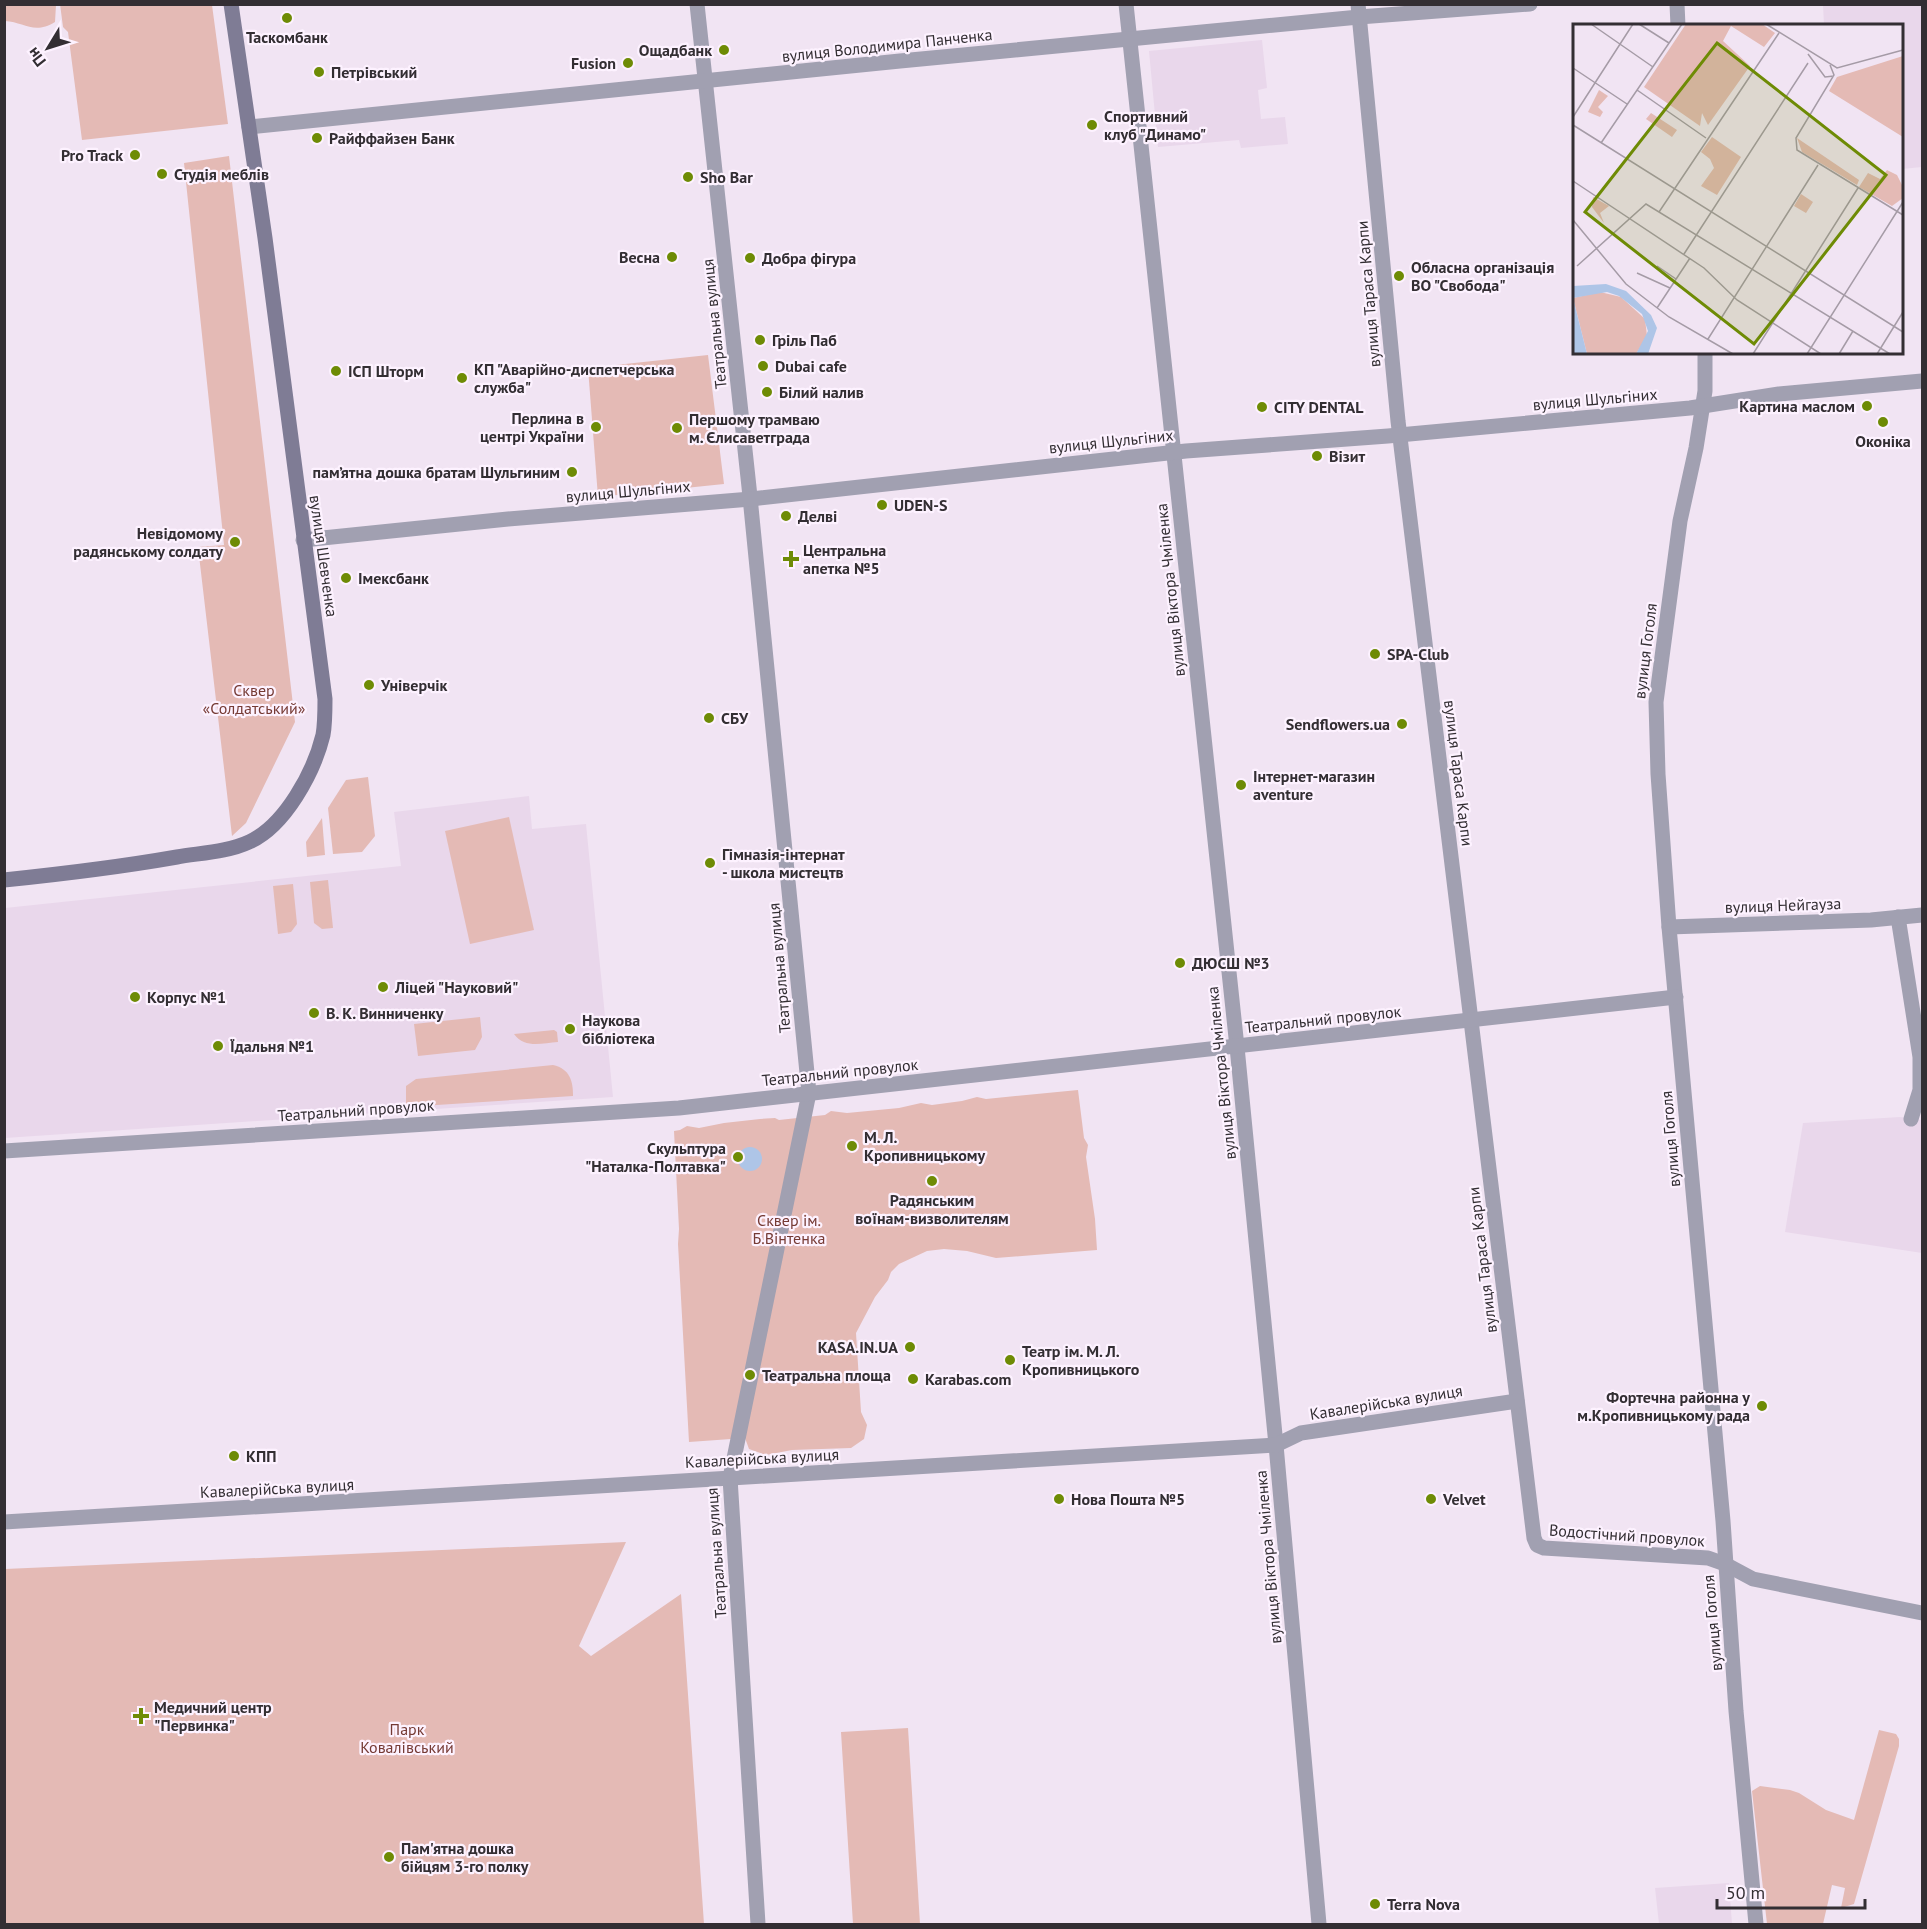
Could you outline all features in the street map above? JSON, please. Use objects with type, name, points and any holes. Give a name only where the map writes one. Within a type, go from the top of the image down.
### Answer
[{"type":"main road","name":"вулиця Шевченка","points":[[4,880],[96,870],[232,848],[250,842],[290,806],[318,752],[323,734],[325,699],[231,4]]},
{"type":"street","name":"Театральна вулиця","points":[[697,4],[750,499],[809,1094],[729,1478],[758,1924]]},
{"type":"street","name":"вулиця Віктора Чміленка","points":[[1126,4],[1237,1047],[1319,1924]]},
{"type":"street","name":"вулиця Володимира Панченка","points":[[249,127],[1130,39],[1359,11],[1530,4]]},
{"type":"street","points":[[1677,4],[1678,24]]},
{"type":"street","name":"вулиця Тараса Карпи","points":[[1359,11],[1400,440],[1517,1401],[1534,1538],[1537,1545]]},
{"type":"street","name":"вулиця Гоголя","points":[[1706,354],[1707,366],[1702,406],[1680,521],[1656,702],[1658,774],[1669,927],[1756,1924]]},
{"type":"street","name":"вулиця Шульгіних","points":[[303,540],[508,519],[750,499],[1174,452],[1400,440],[1702,406],[1779,394],[1923,381]]},
{"type":"street","name":"вулиця Нейгауза","points":[[1669,927],[1865,920],[1923,915]]},
{"type":"street","points":[[1898,917],[1920,1057],[1920,1090],[1911,1119]]},
{"type":"street","name":"Театральний провулок","points":[[4,1151],[679,1108],[1676,997]]},
{"type":"street","name":"Кавалерійська вулиця","points":[[4,1522],[1276,1445],[1301,1433],[1517,1401]]},
{"type":"street","name":"Водостічний провулок","points":[[1537,1545],[1544,1548],[1708,1558],[1753,1579],[1923,1613]]},
{"type":"shaded area","points":[[1823,5],[1922,5],[1922,167],[1903,169],[1903,24],[1824,24]]},
{"type":"shaded area","points":[[1262,40],[1267,88],[1258,90],[1261,119],[1285,117],[1288,144],[1241,148],[1239,140],[1158,147],[1149,51]]},
{"type":"shaded area","points":[[529,796],[532,829],[586,824],[613,1097],[5,1138],[5,908],[401,866],[394,812]]},
{"type":"shaded area","points":[[1900,1117],[1922,1120],[1922,1253],[1785,1232],[1803,1123]]},
{"type":"shaded area","points":[[1729,1883],[1732,1924],[1659,1924],[1655,1888]]},
{"type":"green space","points":[[5,4],[56,5],[55,22],[48,26],[35,28],[5,21]]},
{"type":"green space","points":[[60,4],[212,5],[228,124],[82,140],[68,32],[63,27]]},
{"type":"green space","name":"Сквер «Солдатський»","points":[[229,156],[295,722],[246,823],[232,836],[198,547],[224,545],[184,163]]},
{"type":"green space","points":[[708,355],[724,484],[598,497],[588,368]]},
{"type":"green space","points":[[368,777],[375,836],[362,852],[333,854],[328,808],[346,780]]},
{"type":"green space","points":[[509,817],[534,930],[470,944],[445,831]]},
{"type":"green space","points":[[322,818],[325,855],[307,857],[306,842]]},
{"type":"green space","points":[[328,880],[333,928],[322,929],[314,923],[310,882]]},
{"type":"green space","points":[[293,884],[297,924],[291,932],[278,934],[273,886]]},
{"type":"green space","points":[[480,1017],[482,1037],[475,1050],[418,1056],[414,1024]]},
{"type":"green space","points":[[554,1030],[557,1032],[558,1042],[540,1044],[523,1042],[514,1034]]},
{"type":"green space","points":[[553,1065],[563,1069],[569,1076],[573,1096],[406,1107],[406,1086],[416,1079]]},
{"type":"green space","name":"Сквер ім. Б.Вінтенка","points":[[1078,1090],[1084,1138],[1088,1145],[1086,1157],[1097,1250],[996,1258],[967,1251],[944,1249],[927,1251],[899,1264],[875,1297],[856,1333],[861,1412],[867,1425],[864,1439],[851,1448],[792,1450],[766,1455],[749,1449],[745,1438],[689,1442],[674,1131],[687,1126],[699,1128],[760,1119],[779,1120],[825,1115],[831,1111],[847,1113],[899,1108],[921,1103],[932,1105],[977,1097],[986,1099]]},
{"type":"green space","name":"Парк Ковалівський","points":[[626,1542],[579,1646],[591,1656],[681,1594],[704,1924],[5,1924],[5,1569]]},
{"type":"green space","points":[[908,1728],[920,1924],[853,1924],[841,1732]]},
{"type":"green space","points":[[1879,1730],[1896,1734],[1899,1746],[1854,1904],[1841,1908],[1845,1888],[1832,1885],[1823,1924],[1767,1924],[1752,1791],[1760,1786],[1790,1790],[1826,1810],[1854,1820]]},
{"type":"water","points":[[750,1147],[759,1150],[762,1159],[759,1168],[750,1171],[741,1168],[738,1159],[741,1150]]},
{"type":"place","name":"Таскомбанк","points":[[287,18]]},
{"type":"place","name":"Ощадбанк","points":[[724,50]]},
{"type":"place","name":"Fusion","points":[[628,63]]},
{"type":"place","name":"Петрівський","points":[[319,72]]},
{"type":"place","name":"Спортивний клуб \"Динамо\"","points":[[1092,125]]},
{"type":"place","name":"Райффайзен Банк","points":[[317,138]]},
{"type":"place","name":"Pro Track","points":[[135,155]]},
{"type":"place","name":"Студія меблів","points":[[162,174]]},
{"type":"place","name":"Sho Bar","points":[[688,177]]},
{"type":"place","name":"Весна","points":[[672,257]]},
{"type":"place","name":"Добра фігура","points":[[750,258]]},
{"type":"place","name":"Обласна організація ВО \"Свобода\"","points":[[1399,276]]},
{"type":"place","name":"Гріль Паб","points":[[760,340]]},
{"type":"place","name":"Dubai cafe","points":[[763,366]]},
{"type":"place","name":"ІСП Шторм","points":[[336,371]]},
{"type":"place","name":"КП \"Аварійно-диспетчерська служба\"","points":[[462,378]]},
{"type":"place","name":"Білий налив","points":[[767,392]]},
{"type":"place","name":"Картина маслом","points":[[1867,406]]},
{"type":"place","name":"CITY DENTAL","points":[[1262,407]]},
{"type":"place","name":"Оконіка","points":[[1883,422]]},
{"type":"place","name":"Перлина в центрі України","points":[[596,427]]},
{"type":"place","name":"Першому трамваю м. Єлисаветграда","points":[[677,428]]},
{"type":"place","name":"Візит","points":[[1317,456]]},
{"type":"place","name":"пам’ятна дошка братам Шульгиним","points":[[572,472]]},
{"type":"place","name":"UDEN-S","points":[[882,505]]},
{"type":"place","name":"Делві","points":[[786,516]]},
{"type":"place","name":"Невідомому радянському солдату","points":[[235,542]]},
{"type":"place","name":"Центральна апетка №5","points":[[791,559]]},
{"type":"place","name":"Імексбанк","points":[[346,578]]},
{"type":"place","name":"SPA-Club","points":[[1375,654]]},
{"type":"place","name":"Універчік","points":[[369,685]]},
{"type":"place","name":"СБУ","points":[[709,718]]},
{"type":"place","name":"Sendflowers.ua","points":[[1402,724]]},
{"type":"place","name":"Інтернет-магазин aventure","points":[[1241,785]]},
{"type":"place","name":"Гімназія-інтернат - школа мистецтв","points":[[710,863]]},
{"type":"place","name":"ДЮСШ №3","points":[[1180,963]]},
{"type":"place","name":"Ліцей \"Науковий\"","points":[[383,987]]},
{"type":"place","name":"Корпус №1","points":[[135,997]]},
{"type":"place","name":"В. К. Винниченку","points":[[314,1013]]},
{"type":"place","name":"Наукова бібліотека","points":[[570,1029]]},
{"type":"place","name":"Їдальня №1","points":[[218,1046]]},
{"type":"place","name":"М. Л. Кропивницькому","points":[[852,1146]]},
{"type":"place","name":"Скульптура \"Наталка-Полтавка\"","points":[[738,1157]]},
{"type":"place","name":"Радянським воїнам-визволителям","points":[[932,1181]]},
{"type":"place","name":"KASA.IN.UA","points":[[910,1347]]},
{"type":"place","name":"Театр ім. М. Л. Кропивницького","points":[[1010,1360]]},
{"type":"place","name":"Театральна площа","points":[[750,1375]]},
{"type":"place","name":"Karabas.com","points":[[913,1379]]},
{"type":"place","name":"Фортечна районна у м.Кропивницькому рада","points":[[1762,1406]]},
{"type":"place","name":"КПП","points":[[234,1456]]},
{"type":"place","name":"Нова Пошта №5","points":[[1059,1499]]},
{"type":"place","name":"Velvet","points":[[1431,1499]]},
{"type":"place","name":"Медичний центр \"Первинка\"","points":[[141,1716]]},
{"type":"place","name":"Пам'ятна дошка бійцям 3-го полку","points":[[389,1857]]},
{"type":"place","name":"Terra Nova","points":[[1375,1904]]}]
